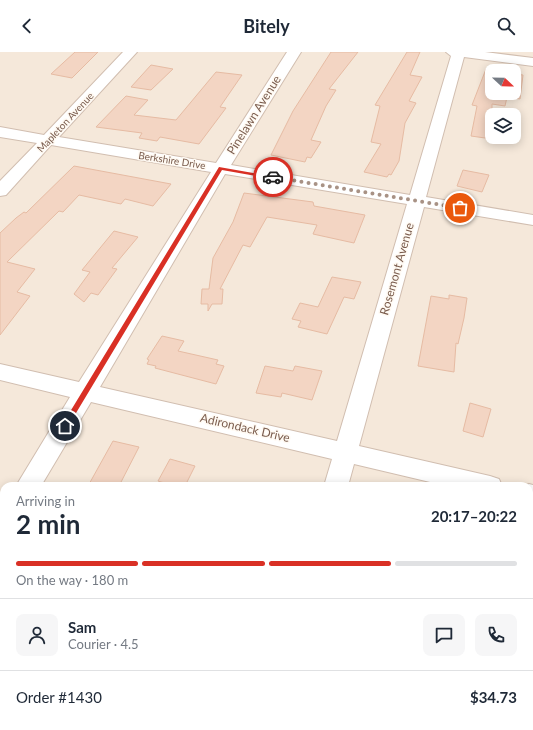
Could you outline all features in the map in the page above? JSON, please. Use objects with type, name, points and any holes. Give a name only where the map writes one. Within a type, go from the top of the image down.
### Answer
[{"type":"street","name":"Mapleton Avenue","points":[[0,191],[130,52]]},
{"type":"street","name":"Pinelawn Avenue","points":[[30,482],[221,168],[294,52]]},
{"type":"street","points":[[457,52],[533,62]]},
{"type":"street","name":"Rosemont Avenue","points":[[337,482],[457,52]]},
{"type":"street","name":"Berkshire Drive","points":[[0,132],[533,220]]},
{"type":"street","name":"Adirondack Drive","points":[[0,372],[87,391],[473,482]]},
{"type":"shaded area","points":[[0,52],[533,52],[533,482],[0,482]]},
{"type":"building","points":[[75,52],[98,52],[72,78],[51,74]]},
{"type":"building","points":[[331,52],[358,52],[329,89],[336,90],[326,106],[311,140],[321,142],[311,158],[307,157],[305,162],[271,155],[293,111]]},
{"type":"building","points":[[407,52],[420,52],[410,75],[422,77],[409,101],[416,103],[405,123],[399,161],[391,175],[389,174],[387,177],[364,172],[381,144],[371,142],[380,106],[375,105]]},
{"type":"building","points":[[151,65],[173,69],[151,90],[131,87]]},
{"type":"building","points":[[216,72],[242,75],[220,107],[226,108],[199,144],[160,137],[157,141],[139,138],[142,133],[96,127],[126,96],[148,100],[134,115],[176,120]]},
{"type":"building","points":[[485,72],[485,100],[506,100],[505,106],[492,104],[492,108],[485,108],[485,138],[471,136],[477,106],[472,105]]},
{"type":"building","points":[[521,75],[523,75],[521,91]]},
{"type":"building","points":[[74,166],[171,184],[153,206],[125,199],[121,204],[79,195],[63,212],[59,211],[7,262],[35,269],[17,292],[30,296],[0,335],[0,233],[16,218],[24,212],[26,213]]},
{"type":"building","points":[[463,170],[489,175],[482,192],[457,186]]},
{"type":"building","points":[[244,193],[313,202],[314,206],[365,215],[354,243],[313,234],[317,225],[267,217],[250,247],[243,245],[220,289],[223,289],[222,304],[212,304],[208,311],[208,304],[201,304],[202,289],[209,289],[213,258],[233,222]]},
{"type":"building","points":[[114,231],[138,237],[112,268],[117,269],[98,295],[91,293],[84,302],[74,294],[90,272],[82,270]]},
{"type":"building","points":[[332,277],[361,282],[354,299],[344,297],[327,334],[298,327],[301,321],[292,319],[300,303],[318,307]]},
{"type":"building","points":[[449,295],[467,298],[458,344],[456,343],[454,372],[418,366],[431,296],[449,299]]},
{"type":"building","points":[[162,336],[184,341],[178,351],[218,360],[216,364],[224,366],[216,384],[155,368],[156,366],[147,364],[149,360],[147,359]]},
{"type":"building","points":[[265,366],[293,371],[295,366],[322,371],[312,400],[282,393],[281,397],[256,393]]},
{"type":"building","points":[[470,403],[491,409],[483,437],[463,431]]},
{"type":"building","points":[[113,441],[139,447],[121,482],[90,482]]},
{"type":"building","points":[[170,459],[195,466],[187,482],[158,481]]},
{"type":"way so far","points":[[273,177],[460,208]]},
{"type":"route","points":[[65,426],[221,168],[273,177]]}]
